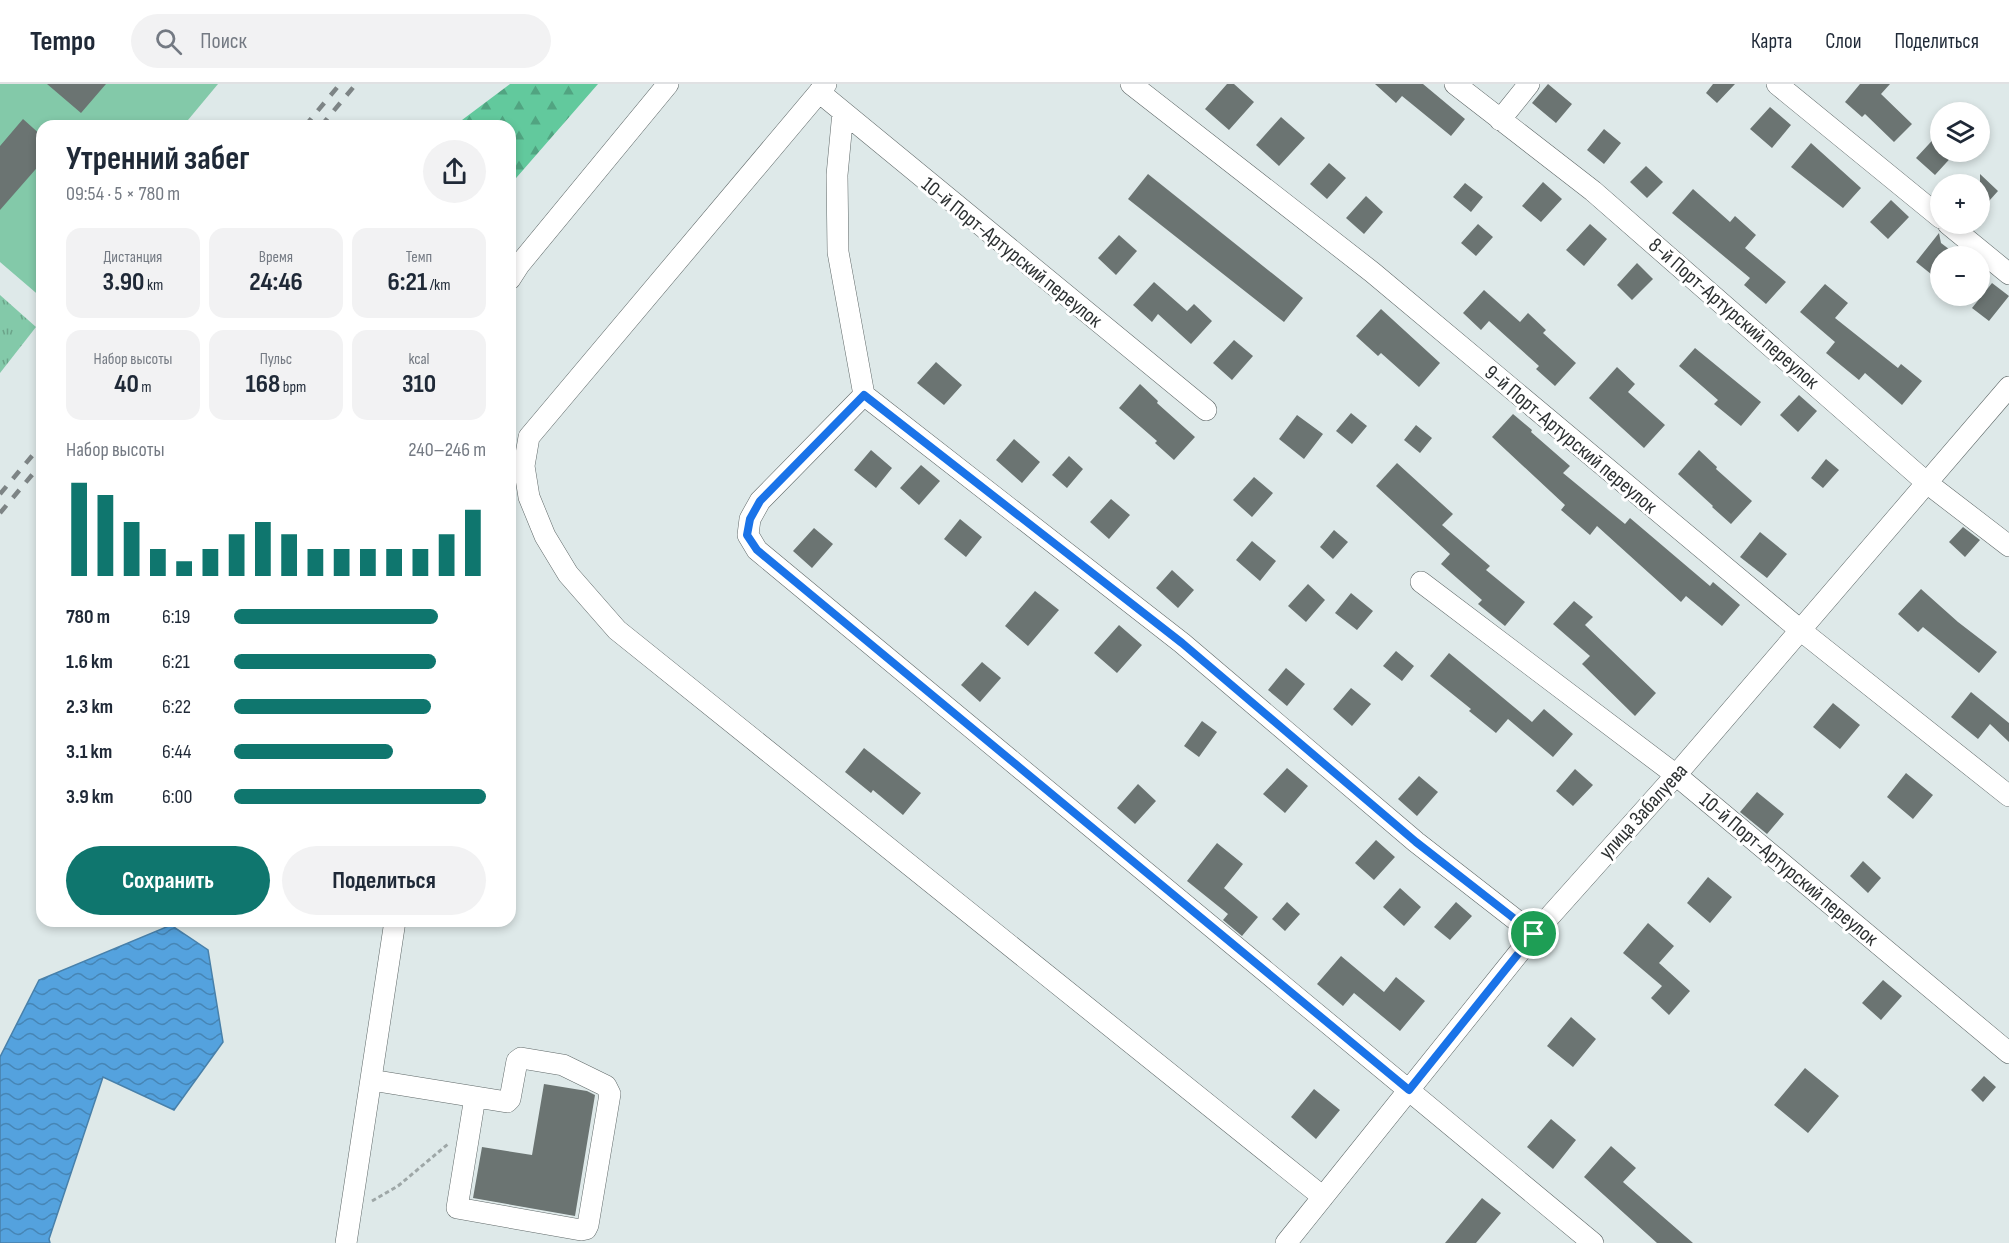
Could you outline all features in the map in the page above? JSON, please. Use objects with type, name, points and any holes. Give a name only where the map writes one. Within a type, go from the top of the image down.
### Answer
[{"type":"street","points":[[516,269],[668,84]]},
{"type":"street","name":"9-й Порт-Артурский переулок","points":[[1131,84],[1372,272],[1799,629],[2009,796]]},
{"type":"street","name":"8-й Порт-Артурский переулок","points":[[1455,84],[1593,191],[1928,483],[2009,546]]},
{"type":"street","points":[[1500,120],[1529,84]]},
{"type":"street","points":[[1777,84],[1930,209]]},
{"type":"street","points":[[823,88],[529,437],[524,466],[530,497],[544,536],[568,574],[617,630],[1323,1197]]},
{"type":"street","name":"10-й Порт-Артурский переулок","points":[[823,88],[843,112],[1206,410]]},
{"type":"street","points":[[843,112],[837,175],[838,252],[864,395],[1182,643],[1416,842],[1534,934]]},
{"type":"street","points":[[1960,234],[2009,274]]},
{"type":"street","name":"улица Забалуева","points":[[1286,1243],[1534,934],[1676,775],[2009,387]]},
{"type":"street","points":[[864,395],[760,501],[750,519],[747,535],[757,550],[1593,1243]]},
{"type":"street","name":"10-й Порт-Артурский переулок","points":[[1421,582],[1676,775],[2009,1053]]},
{"type":"street","points":[[346,1243],[394,927]]},
{"type":"street","points":[[371,1080],[509,1101],[517,1061],[521,1058],[563,1065],[606,1086],[610,1094],[586,1228],[581,1230],[457,1208],[475,1097]]},
{"type":"path","points":[[372,1202],[398,1186],[470,1126]]},
{"type":"green space","points":[[0,84],[218,84],[188,120],[36,120],[36,293],[0,262]]},
{"type":"green space","points":[[510,84],[598,84],[516,178],[516,120],[462,120]]},
{"type":"green space","points":[[0,295],[36,327],[0,373]]},
{"type":"water","points":[[166,927],[174,927],[208,950],[223,1042],[174,1110],[103,1077],[49,1239],[50,1243],[0,1243],[0,1057],[39,980]]},
{"type":"building","points":[[47,84],[106,84],[81,113]]},
{"type":"building","points":[[1227,84],[1234,84],[1254,102],[1229,130],[1205,109]]},
{"type":"building","points":[[1375,84],[1423,84],[1465,119],[1451,136],[1402,96],[1396,103]]},
{"type":"building","points":[[1548,84],[1572,104],[1556,123],[1532,103]]},
{"type":"building","points":[[1713,84],[1735,84],[1717,103],[1706,93]]},
{"type":"building","points":[[1860,84],[1890,84],[1881,94],[1912,124],[1894,142],[1865,114],[1862,117],[1845,102]]},
{"type":"building","points":[[1770,107],[1791,125],[1772,148],[1750,129]]},
{"type":"building","points":[[1281,117],[1305,138],[1279,166],[1256,145]]},
{"type":"building","points":[[23,119],[36,131],[36,169],[0,210],[0,146]]},
{"type":"building","points":[[1604,129],[1621,143],[1604,164],[1587,150]]},
{"type":"building","points":[[1811,143],[1861,188],[1843,208],[1791,167]]},
{"type":"building","points":[[1930,143],[1930,162],[1947,162],[1934,174],[1916,158]]},
{"type":"building","points":[[1329,163],[1346,178],[1327,199],[1310,184]]},
{"type":"building","points":[[1646,166],[1663,182],[1647,198],[1630,182]]},
{"type":"building","points":[[1148,174],[1303,298],[1284,322],[1128,199]]},
{"type":"building","points":[[1543,182],[1562,199],[1541,222],[1522,206]]},
{"type":"building","points":[[1465,183],[1483,197],[1471,212],[1453,197]]},
{"type":"building","points":[[1990,183],[1998,191],[1990,200]]},
{"type":"building","points":[[1693,189],[1730,222],[1735,216],[1756,235],[1745,248],[1786,282],[1766,304],[1744,285],[1750,278],[1672,213]]},
{"type":"building","points":[[1366,196],[1383,212],[1364,234],[1346,218]]},
{"type":"building","points":[[1891,200],[1909,217],[1888,239],[1870,222]]},
{"type":"building","points":[[1478,224],[1493,237],[1476,256],[1461,243]]},
{"type":"building","points":[[1590,224],[1607,239],[1584,266],[1566,250]]},
{"type":"building","points":[[1939,234],[1941,243],[1945,246],[1930,246],[1930,273],[1916,262]]},
{"type":"building","points":[[1119,235],[1137,251],[1116,275],[1098,258]]},
{"type":"building","points":[[1637,263],[1653,279],[1632,300],[1617,285]]},
{"type":"building","points":[[1154,282],[1187,311],[1194,304],[1212,321],[1191,344],[1158,314],[1152,322],[1133,305]]},
{"type":"building","points":[[1992,283],[2009,296],[1989,321],[1972,308],[1974,306],[1990,306]]},
{"type":"building","points":[[1825,284],[1848,303],[1835,318],[1898,368],[1901,364],[1922,381],[1902,405],[1865,373],[1859,380],[1826,353],[1835,342],[1800,312]]},
{"type":"building","points":[[1484,290],[1520,322],[1528,313],[1546,330],[1543,333],[1576,363],[1555,386],[1536,369],[1539,366],[1489,321],[1481,330],[1463,313]]},
{"type":"building","points":[[1381,309],[1440,363],[1419,387],[1381,353],[1378,356],[1356,336]]},
{"type":"building","points":[[1234,340],[1253,356],[1232,380],[1213,363]]},
{"type":"building","points":[[1695,348],[1761,402],[1741,426],[1714,404],[1718,400],[1679,366]]},
{"type":"building","points":[[936,362],[962,385],[944,405],[917,383]]},
{"type":"building","points":[[1617,367],[1635,384],[1628,392],[1665,425],[1644,448],[1589,398]]},
{"type":"building","points":[[1140,384],[1158,401],[1157,403],[1195,437],[1174,460],[1155,443],[1157,441],[1119,408]]},
{"type":"building","points":[[1799,395],[1817,411],[1798,432],[1780,415]]},
{"type":"building","points":[[1351,413],[1367,426],[1352,444],[1336,431]]},
{"type":"building","points":[[1513,414],[1570,466],[1563,473],[1625,524],[1630,518],[1710,586],[1713,582],[1740,605],[1722,626],[1686,596],[1681,602],[1597,526],[1590,535],[1561,510],[1565,505],[1492,437]]},
{"type":"building","points":[[1297,415],[1323,434],[1304,459],[1279,439]]},
{"type":"building","points":[[1416,425],[1432,438],[1420,453],[1404,440]]},
{"type":"building","points":[[1014,439],[1040,462],[1022,483],[996,460]]},
{"type":"building","points":[[871,450],[892,468],[876,488],[854,470]]},
{"type":"building","points":[[1699,450],[1717,467],[1716,469],[1752,501],[1731,524],[1678,474]]},
{"type":"building","points":[[1069,456],[1083,469],[1067,488],[1052,475]]},
{"type":"building","points":[[1826,459],[1839,470],[1823,488],[1811,478]]},
{"type":"building","points":[[1397,463],[1453,514],[1442,525],[1490,566],[1486,570],[1525,602],[1505,626],[1478,604],[1482,600],[1441,564],[1450,554],[1376,486]]},
{"type":"building","points":[[921,465],[940,481],[919,505],[900,488]]},
{"type":"building","points":[[1254,477],[1273,493],[1252,517],[1233,500]]},
{"type":"building","points":[[1111,499],[1130,515],[1109,539],[1090,522]]},
{"type":"building","points":[[960,519],[982,537],[966,557],[944,539]]},
{"type":"building","points":[[1963,527],[1980,540],[1965,557],[1949,542]]},
{"type":"building","points":[[814,528],[833,544],[812,568],[793,551]]},
{"type":"building","points":[[1334,530],[1348,542],[1333,559],[1320,547]]},
{"type":"building","points":[[1760,532],[1787,554],[1767,578],[1740,557]]},
{"type":"building","points":[[1252,541],[1276,561],[1260,581],[1236,560]]},
{"type":"building","points":[[1172,570],[1194,590],[1178,608],[1156,588]]},
{"type":"building","points":[[1308,584],[1325,600],[1306,622],[1288,606]]},
{"type":"building","points":[[1921,589],[1997,652],[1979,673],[1923,627],[1918,632],[1898,614]]},
{"type":"building","points":[[1035,591],[1059,610],[1028,646],[1005,626]]},
{"type":"building","points":[[1351,593],[1373,611],[1357,630],[1335,613]]},
{"type":"building","points":[[1574,601],[1593,617],[1585,625],[1656,693],[1635,716],[1582,664],[1590,656],[1553,624]]},
{"type":"building","points":[[1119,625],[1142,645],[1117,673],[1094,653]]},
{"type":"building","points":[[1396,651],[1414,666],[1402,681],[1383,666]]},
{"type":"building","points":[[1449,653],[1532,722],[1544,709],[1573,734],[1553,757],[1508,719],[1496,733],[1469,711],[1471,709],[1430,676]]},
{"type":"building","points":[[982,662],[1001,678],[980,702],[961,685]]},
{"type":"building","points":[[1286,668],[1305,684],[1287,706],[1268,690]]},
{"type":"building","points":[[1351,688],[1371,704],[1352,726],[1333,709]]},
{"type":"building","points":[[1971,692],[2009,723],[2009,742],[1990,724],[1978,739],[1951,717]]},
{"type":"building","points":[[1833,703],[1860,725],[1840,749],[1813,727]]},
{"type":"building","points":[[1202,721],[1217,732],[1199,757],[1184,746]]},
{"type":"building","points":[[864,748],[921,793],[903,815],[873,790],[871,793],[845,772]]},
{"type":"building","points":[[1287,768],[1308,786],[1285,813],[1263,794]]},
{"type":"building","points":[[1575,769],[1593,785],[1573,806],[1556,791]]},
{"type":"building","points":[[1906,773],[1933,795],[1913,819],[1887,797]]},
{"type":"building","points":[[1419,776],[1438,792],[1417,816],[1398,799]]},
{"type":"building","points":[[1138,784],[1156,801],[1135,824],[1117,808]]},
{"type":"building","points":[[1757,792],[1784,814],[1767,834],[1740,812]]},
{"type":"building","points":[[1376,840],[1395,857],[1374,880],[1355,863]]},
{"type":"building","points":[[1217,843],[1243,864],[1224,888],[1258,917],[1242,936],[1223,920],[1228,914],[1187,881]]},
{"type":"building","points":[[1863,861],[1881,878],[1868,893],[1850,876]]},
{"type":"building","points":[[1708,877],[1732,897],[1710,923],[1687,903]]},
{"type":"building","points":[[1400,888],[1421,907],[1404,926],[1383,907]]},
{"type":"building","points":[[1287,902],[1300,914],[1285,931],[1272,919]]},
{"type":"building","points":[[1456,902],[1472,916],[1450,940],[1434,927]]},
{"type":"building","points":[[1648,923],[1674,946],[1659,963],[1690,991],[1669,1015],[1651,998],[1662,986],[1623,953]]},
{"type":"building","points":[[1341,956],[1384,992],[1396,977],[1425,1001],[1400,1031],[1354,993],[1343,1006],[1317,984]]},
{"type":"building","points":[[1883,980],[1902,996],[1881,1020],[1862,1003]]},
{"type":"building","points":[[1571,1017],[1596,1039],[1573,1067],[1547,1046]]},
{"type":"building","points":[[1805,1068],[1839,1096],[1808,1133],[1774,1105]]},
{"type":"building","points":[[1984,1076],[1996,1087],[1983,1102],[1971,1090]]},
{"type":"building","points":[[544,1084],[587,1091],[595,1095],[575,1216],[473,1198],[482,1147],[532,1155]]},
{"type":"building","points":[[1314,1089],[1340,1110],[1316,1139],[1291,1117]]},
{"type":"building","points":[[1551,1119],[1576,1140],[1553,1169],[1527,1147]]},
{"type":"building","points":[[1611,1146],[1636,1168],[1623,1182],[1693,1243],[1657,1243],[1584,1177]]},
{"type":"building","points":[[1482,1198],[1501,1213],[1476,1243],[1445,1243]]},
{"type":"railway","points":[[310,120],[340,84]]},
{"type":"railway","points":[[326,120],[356,84]]},
{"type":"railway","points":[[0,494],[36,451]]},
{"type":"railway","points":[[0,513],[36,470]]},
{"type":"route","points":[[864,395],[1182,643],[1416,842],[1534,934],[1409,1090],[757,550],[747,535],[750,519],[760,501],[864,395]]}]
